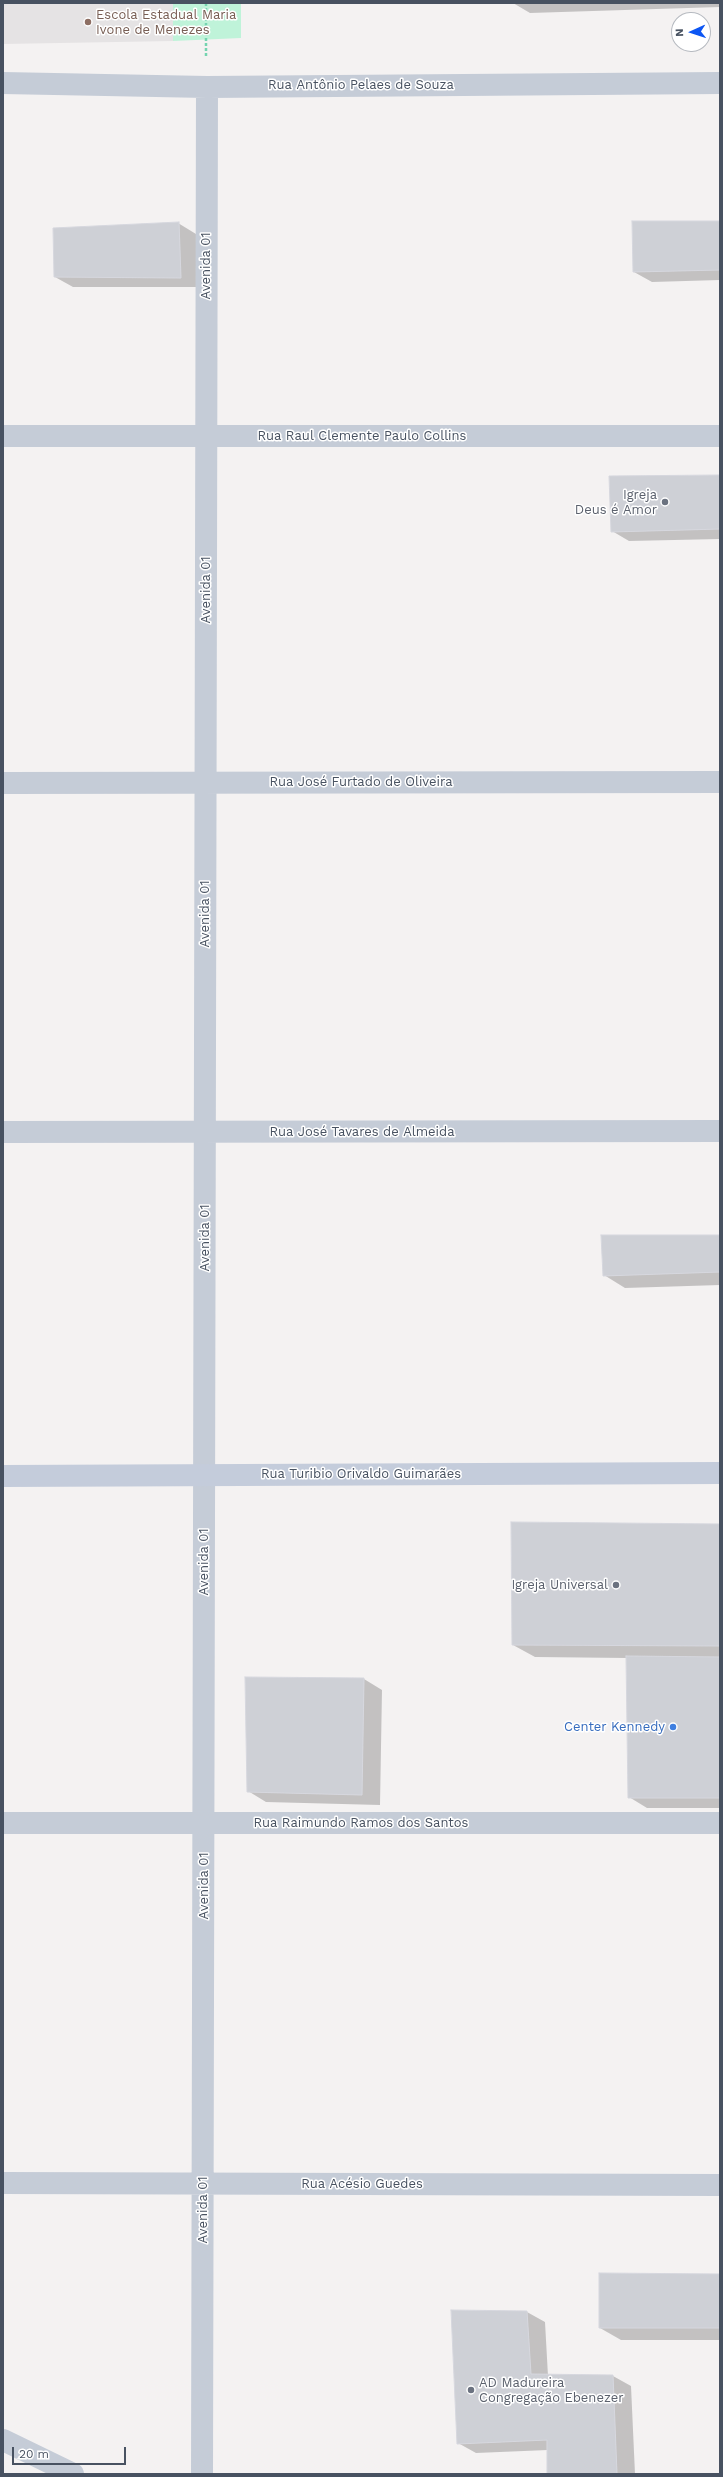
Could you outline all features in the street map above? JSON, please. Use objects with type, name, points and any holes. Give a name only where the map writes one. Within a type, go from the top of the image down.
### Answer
[{"type":"street","name":"Rua Antônio Pelaes de Souza","points":[[3,83],[207,86],[720,83]]},
{"type":"street","name":"Avenida 01","points":[[202,2474],[207,86]]},
{"type":"street","name":"Rua Raul Clemente Paulo Collins","points":[[3,436],[720,436]]},
{"type":"street","name":"Rua José Furtado de Oliveira","points":[[3,783],[720,782]]},
{"type":"street","name":"Rua José Tavares de Almeida","points":[[3,1132],[720,1131]]},
{"type":"street","name":"Rua Turibio Orivaldo Guimarães","points":[[3,1476],[720,1473]]},
{"type":"street","name":"Rua Raimundo Ramos dos Santos","points":[[3,1824],[720,1823]]},
{"type":"street","name":"Rua Acésio Guedes","points":[[3,2183],[720,2185]]},
{"type":"street","points":[[3,2440],[73,2474]]},
{"type":"path","points":[[206,3],[207,86]]},
{"type":"shaded area","name":"Escola Estadual Maria Ivone de Menezes","points":[[3,3],[173,3],[173,41],[3,44]]},
{"type":"green space","points":[[173,3],[241,3],[241,38],[173,41]]},
{"type":"building","points":[[632,221],[720,221],[720,270],[633,272]]},
{"type":"building","points":[[179,222],[181,278],[54,277],[53,228]]},
{"type":"building","name":"Igreja Deus é Amor","points":[[720,475],[720,529],[611,532],[609,476]]},
{"type":"building","points":[[601,1235],[720,1235],[720,1272],[603,1276]]},
{"type":"building","name":"Igreja Universal","points":[[511,1522],[720,1524],[720,1646],[512,1645]]},
{"type":"building","name":"Center Kennedy","points":[[626,1656],[720,1657],[720,1798],[628,1798]]},
{"type":"building","points":[[245,1677],[364,1678],[362,1795],[247,1792]]},
{"type":"building","points":[[599,2273],[720,2274],[720,2328],[599,2328]]},
{"type":"building","points":[[451,2310],[527,2311],[531,2374],[613,2375],[617,2474],[547,2474],[547,2440],[457,2444]]},
{"type":"place","name":"Escola Estadual Maria Ivone de Menezes","points":[[88,22]]},
{"type":"place","name":"Igreja Deus é Amor","points":[[665,502]]},
{"type":"place","name":"Igreja Universal","points":[[616,1585]]},
{"type":"place","name":"Center Kennedy","points":[[673,1727]]},
{"type":"place","name":"AD Madureira Congregação Ebenezer","points":[[471,2390]]}]
